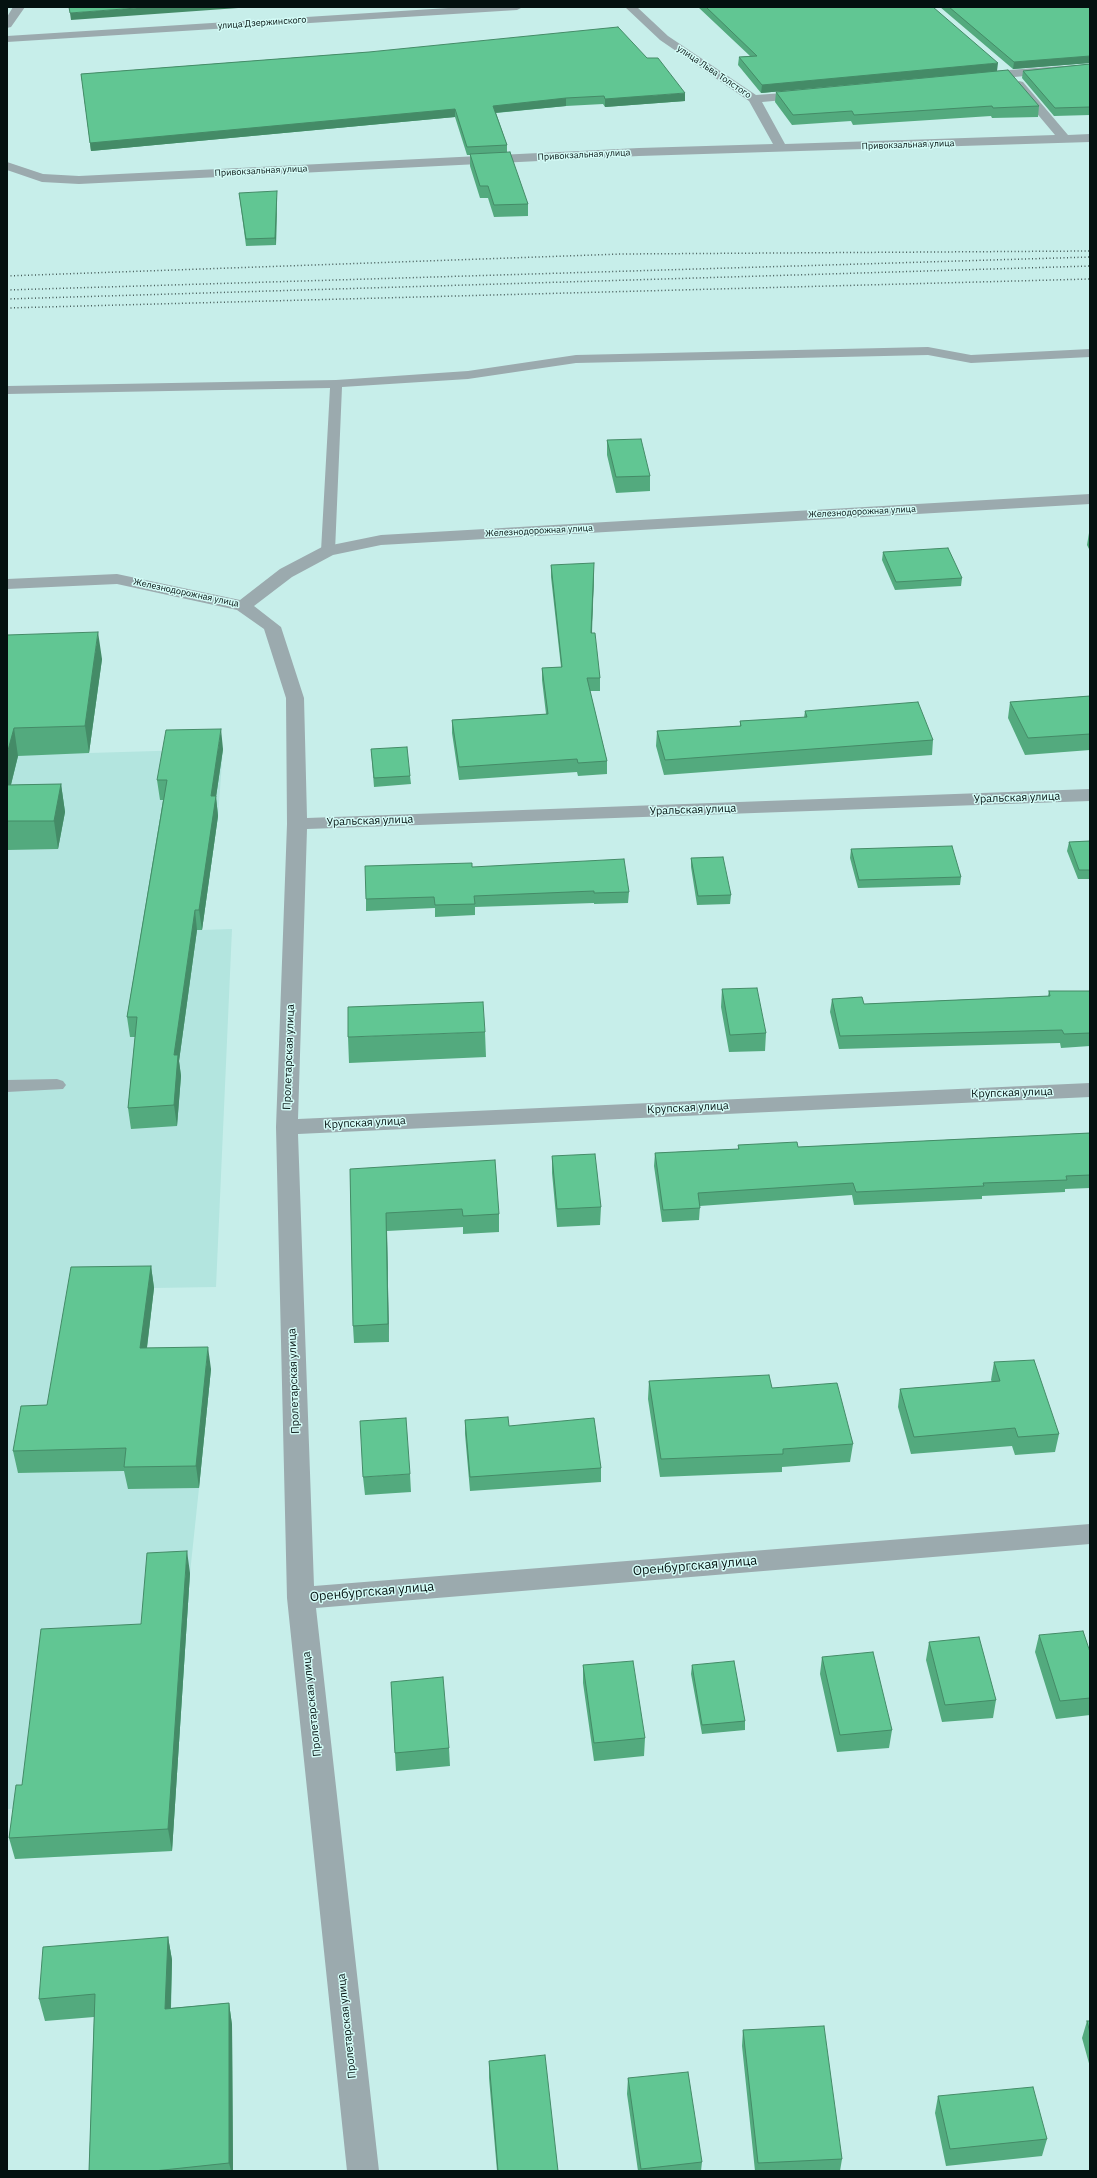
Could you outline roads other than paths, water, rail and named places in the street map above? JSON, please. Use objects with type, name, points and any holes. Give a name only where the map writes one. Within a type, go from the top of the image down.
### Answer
[{"type":"street","points":[[7,25],[19,7]]},
{"type":"street","name":"улица Дзержинского","points":[[7,39],[517,7]]},
{"type":"street","name":"улица Льва Толстого","points":[[631,7],[664,38],[754,99],[782,149]]},
{"type":"street","points":[[997,63],[1009,73],[1065,139]]},
{"type":"street","points":[[970,77],[1090,67]]},
{"type":"street","points":[[754,99],[816,93]]},
{"type":"street","name":"Привокзальная улица","points":[[7,166],[42,178],[79,180],[638,152],[782,149],[1090,138]]},
{"type":"street","name":"Железнодорожная улица","points":[[7,584],[117,579],[243,606],[286,572],[328,551],[381,540],[1090,499]]},
{"type":"street","name":"Пролетарская улица","points":[[243,606],[272,627],[295,698],[297,824],[287,1127],[301,1598],[363,2171]]},
{"type":"street","name":"Уральская улица","points":[[297,824],[1090,795]]},
{"type":"street","name":"Крупская улица","points":[[287,1127],[1090,1090]]},
{"type":"street","name":"Оренбургская улица","points":[[301,1598],[1090,1534]]},
{"type":"lane","points":[[7,390],[336,384],[468,375],[576,358],[928,351],[971,359],[1090,353]]},
{"type":"lane","points":[[328,551],[336,384]]},
{"type":"lane","points":[[7,1086],[57,1085]]},
{"type":"railway","points":[[7,276],[621,254],[1090,251]]},
{"type":"railway","points":[[7,290],[1090,257]]},
{"type":"railway","points":[[7,299],[1090,266]]},
{"type":"railway","points":[[7,308],[1090,279]]}]
